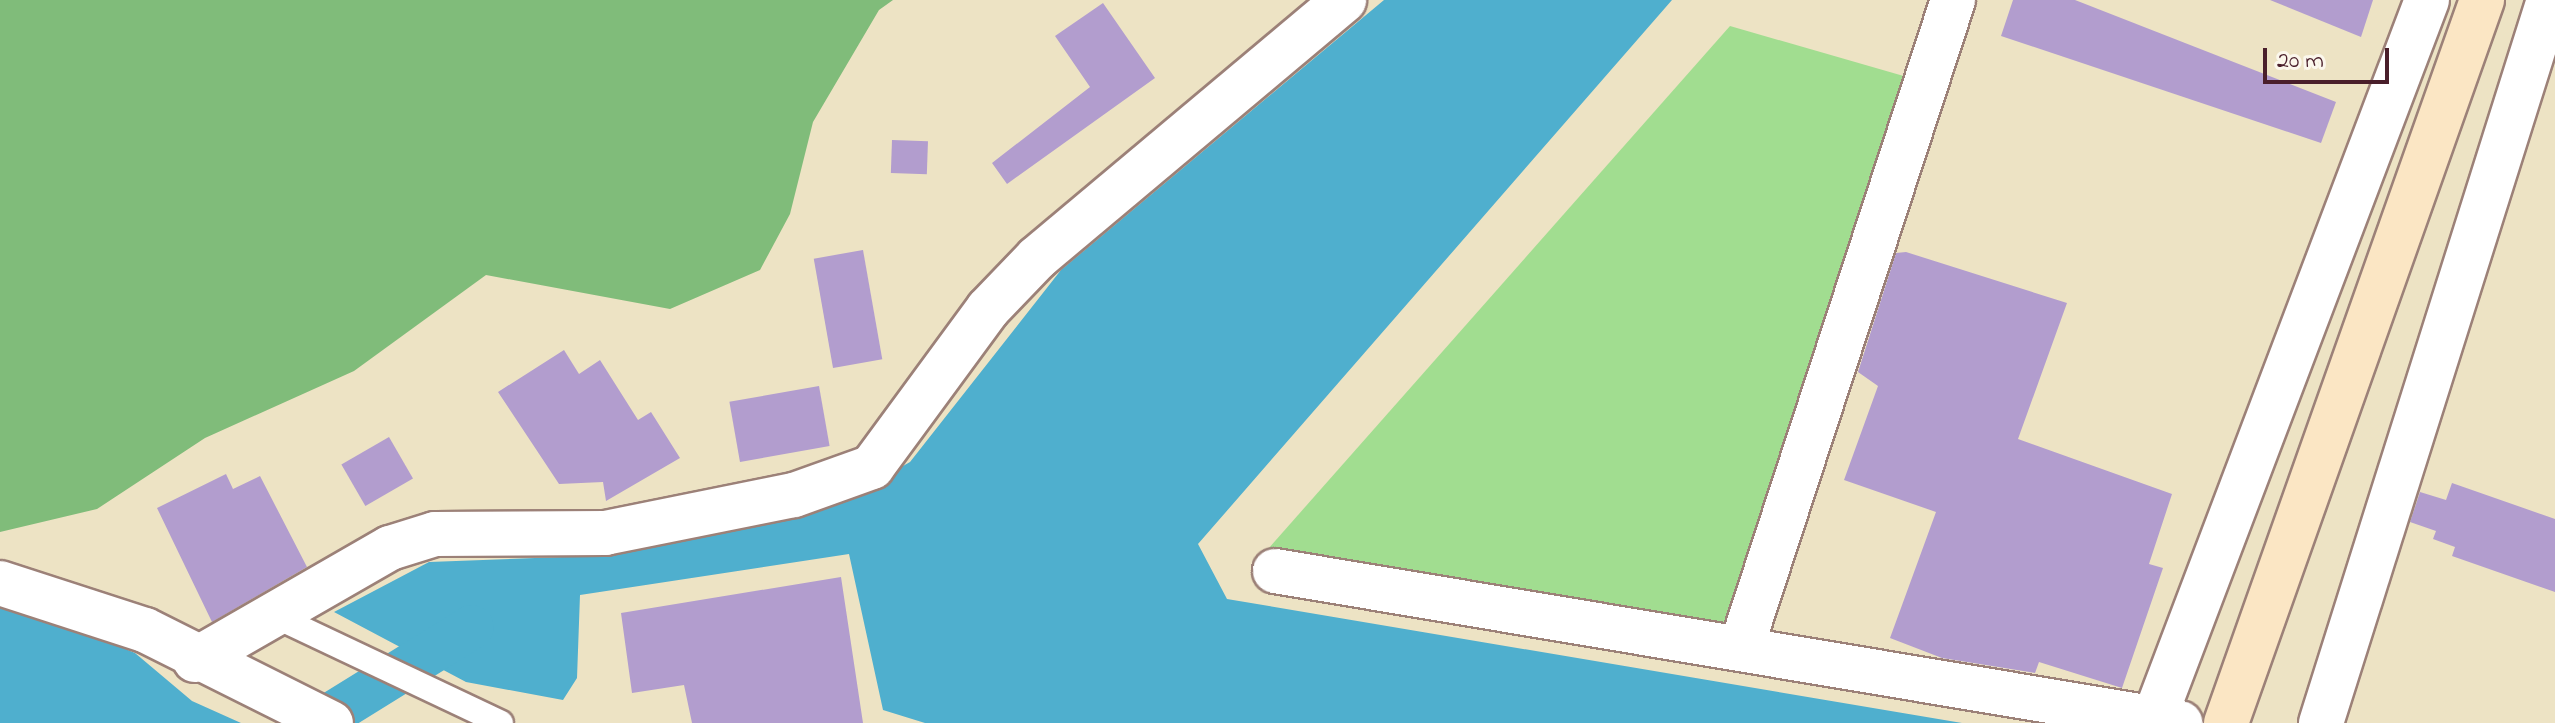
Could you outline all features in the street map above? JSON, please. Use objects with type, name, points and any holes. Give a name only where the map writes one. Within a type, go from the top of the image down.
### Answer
[{"type":"street","points":[[195,660],[288,623],[390,548],[435,534],[605,533],[794,495],[872,467],[988,309],[1037,258],[1344,0]]},
{"type":"street","points":[[1741,648],[1953,0]]},
{"type":"street","points":[[1275,571],[2167,721],[2427,0]]},
{"type":"street","points":[[2226,723],[2482,0]]},
{"type":"street","points":[[2321,723],[2549,0]]},
{"type":"street","points":[[0,583],[145,630],[234,680],[331,723]]},
{"type":"lane","points":[[288,623],[470,713],[501,723]]},
{"type":"green space","points":[[0,0],[893,0],[879,10],[813,122],[790,214],[760,270],[670,309],[486,275],[354,371],[205,438],[97,509],[0,532]]},
{"type":"green space","points":[[1730,26],[1914,79],[1738,609],[1722,629],[1268,549]]},
{"type":"water","points":[[1384,0],[1672,0],[1198,544],[1227,599],[1962,723],[925,723],[883,710],[849,554],[580,595],[577,678],[563,700],[466,682],[334,612],[429,562],[616,555],[845,499],[910,462],[1061,270]]},
{"type":"water","points":[[0,596],[135,653],[192,701],[241,723],[0,723]]},
{"type":"building","points":[[2013,0],[2075,0],[2336,102],[2321,143],[2001,36]]},
{"type":"building","points":[[2270,0],[2373,0],[2361,37]]},
{"type":"building","points":[[1103,3],[1155,78],[1007,184],[992,163],[1090,87],[1055,36]]},
{"type":"building","points":[[892,140],[928,141],[927,174],[891,173]]},
{"type":"building","points":[[863,250],[882,359],[833,368],[814,259]]},
{"type":"building","points":[[1906,252],[2067,303],[2018,439],[2172,494],[2149,564],[2163,568],[2122,688],[2039,662],[2035,673],[1942,658],[1890,638],[1936,512],[1844,480],[1878,386],[1858,372],[1896,253]]},
{"type":"building","points":[[564,350],[579,374],[600,360],[638,420],[651,412],[680,458],[606,501],[603,482],[559,484],[498,392]]},
{"type":"building","points":[[819,386],[830,446],[740,462],[729,402]]},
{"type":"building","points":[[389,437],[413,479],[365,506],[341,464]]},
{"type":"building","points":[[226,474],[233,489],[260,476],[307,567],[212,622],[157,508]]},
{"type":"building","points":[[2452,483],[2555,519],[2555,592],[2452,556],[2455,547],[2433,539],[2436,531],[2410,522],[2420,492],[2446,500]]},
{"type":"building","points":[[841,577],[863,723],[692,723],[684,685],[632,693],[621,613]]},
{"type":"waterway","points":[[317,723],[472,627]]}]
